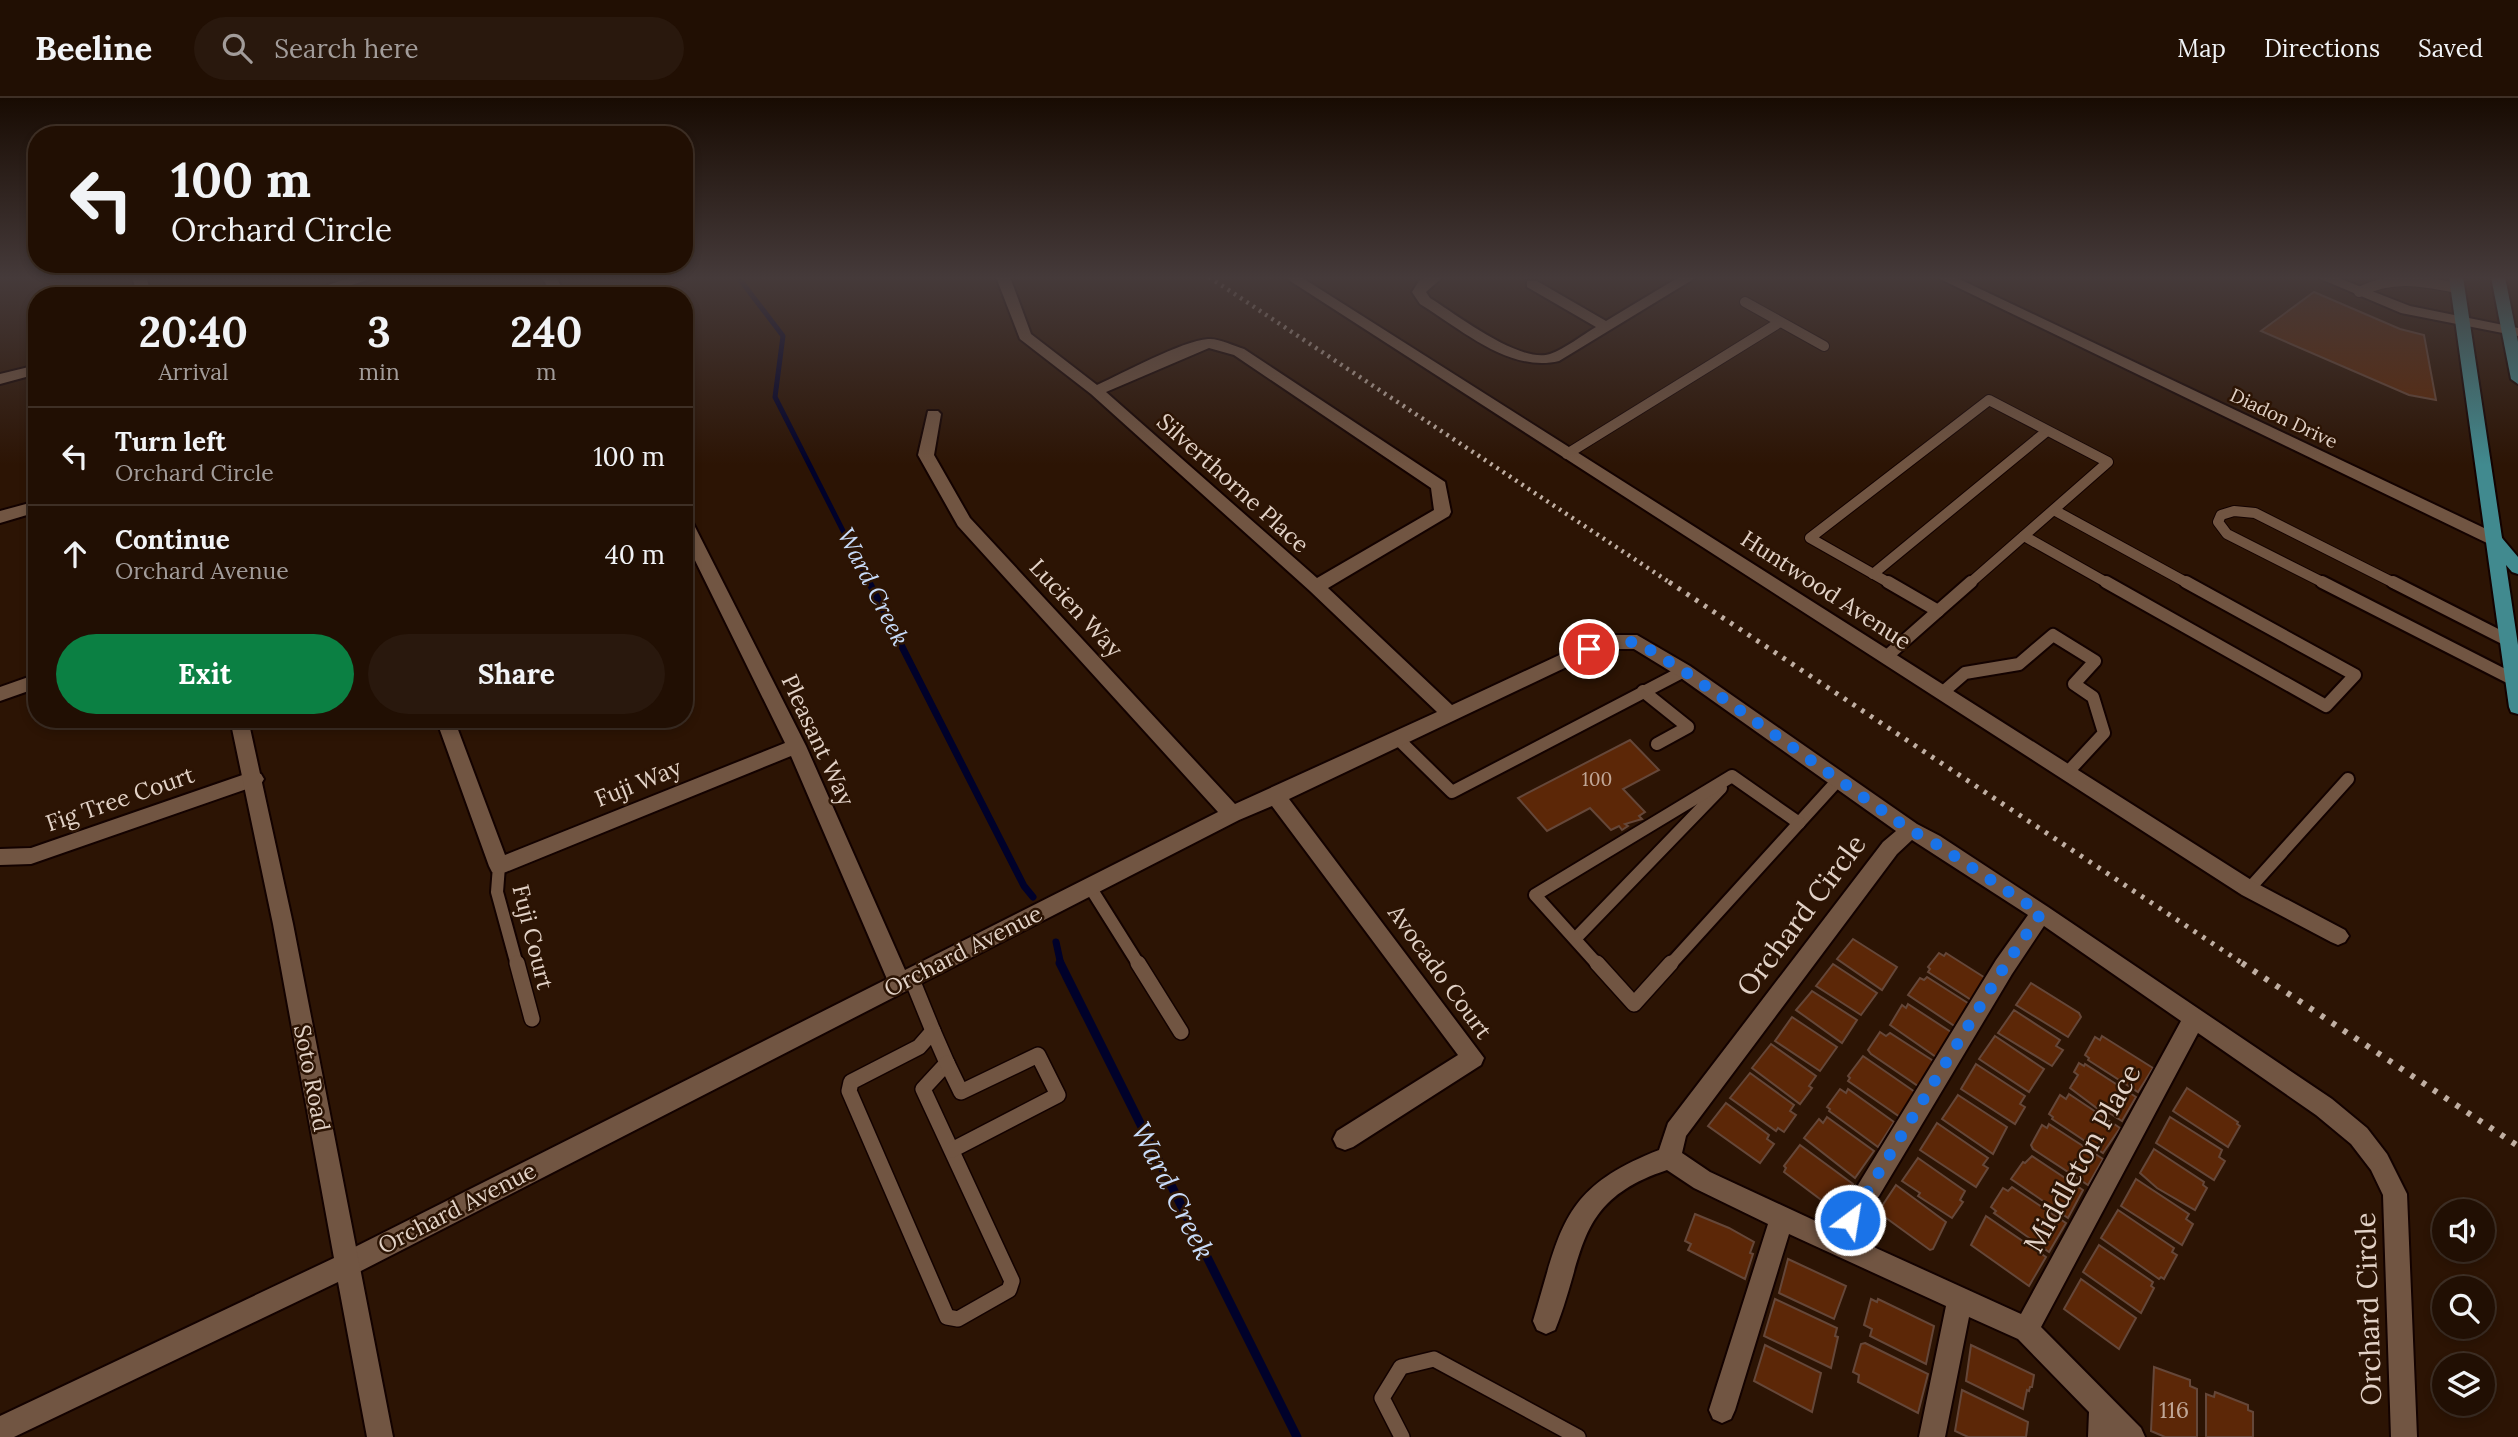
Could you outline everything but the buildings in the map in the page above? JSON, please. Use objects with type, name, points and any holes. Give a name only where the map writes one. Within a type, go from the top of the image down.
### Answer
[{"type":"main road","points":[[2465,339],[2518,707]]},
{"type":"main road","points":[[2514,339],[2518,379]]},
{"type":"main road","points":[[2494,540],[2518,568]]},
{"type":"street","name":"Silverthorne Place","points":[[1030,339],[1096,391],[1316,587],[1450,715]]},
{"type":"street","name":"Huntwood Avenue","points":[[1395,339],[1567,454],[2249,889],[2338,936]]},
{"type":"street","points":[[1490,339],[1525,360],[1541,361],[1554,358],[1584,339]]},
{"type":"street","name":"Diadon Drive","points":[[2074,339],[2494,540]]},
{"type":"street","points":[[1096,391],[1189,349],[1209,343],[1239,352],[1438,486],[1443,512],[1316,587]]},
{"type":"street","points":[[0,379],[28,371]]},
{"type":"street","name":"Lucien Way","points":[[933,414],[926,455],[964,522],[1232,814]]},
{"type":"street","points":[[0,517],[28,509]]},
{"type":"street","name":"Pleasant Way","points":[[693,539],[796,746],[906,980]]},
{"type":"street","name":"Orchard Avenue","points":[[0,1430],[348,1264],[1232,814],[1276,796],[1589,649],[1615,642],[1637,642],[1684,671],[1910,830]]},
{"type":"street","points":[[0,694],[28,684]]},
{"type":"street","name":"Soto Road","points":[[241,728],[254,779],[380,1437]]},
{"type":"street","points":[[448,728],[499,866]]},
{"type":"street","name":"Fuji Way","points":[[499,866],[796,746]]},
{"type":"street","name":"Fig Tree Court","points":[[0,857],[31,856],[254,779]]},
{"type":"street","name":"Avocado Court","points":[[1276,796],[1473,1058],[1345,1139]]},
{"type":"street","name":"Orchard Circle","points":[[1669,1158],[1676,1131],[1891,848],[1910,830],[1933,842],[2041,913],[2324,1107],[2359,1136],[2379,1162],[2395,1194],[2404,1437]]},
{"type":"street","points":[[1842,1246],[1850,1220],[2004,967],[2041,913]]},
{"type":"street","name":"Middleton Place","points":[[2027,1330],[2039,1303],[2194,1018]]},
{"type":"street","points":[[1546,1321],[1577,1227],[1591,1202],[1642,1166],[1669,1158],[1702,1180],[1782,1219],[2027,1330],[2132,1437]]},
{"type":"street","points":[[1722,1410],[1782,1219]]},
{"type":"street","points":[[1932,1437],[1960,1300]]},
{"type":"street","points":[[2101,1437],[2102,1407]]},
{"type":"lane","points":[[1567,454],[1750,339]]},
{"type":"lane","points":[[1812,339],[1824,346]]},
{"type":"lane","points":[[1886,657],[1940,612],[2108,462],[1989,400],[1810,538],[1940,612]]},
{"type":"lane","points":[[1873,574],[2047,431]]},
{"type":"lane","points":[[2024,536],[2326,706],[2355,675],[2054,510]]},
{"type":"lane","points":[[2509,641],[2255,513],[2234,511],[2221,515],[2218,522],[2227,534],[2514,680]]},
{"type":"lane","points":[[1942,693],[1965,673],[2019,664],[2053,635],[2095,661],[2074,684],[2093,697],[2104,733],[2067,773]]},
{"type":"lane","points":[[1398,739],[1452,792],[1684,671]]},
{"type":"lane","points":[[1643,691],[1688,727],[1657,744]]},
{"type":"lane","points":[[1732,776],[1535,895],[1634,1004],[1839,779]]},
{"type":"lane","points":[[1732,776],[1799,823]]},
{"type":"lane","points":[[1576,939],[1732,776]]},
{"type":"lane","points":[[2249,889],[2348,779]]},
{"type":"lane","name":"Fuji Court","points":[[499,866],[496,875],[497,892],[532,1019]]},
{"type":"lane","points":[[1090,887],[1181,1032]]},
{"type":"lane","points":[[906,980],[934,1030],[961,1092],[1038,1055],[1058,1095],[952,1150]]},
{"type":"lane","points":[[934,1030],[919,1047],[851,1082],[849,1091],[947,1317],[958,1319],[1009,1290],[1012,1281],[923,1089],[947,1063]]},
{"type":"lane","points":[[1402,1437],[1382,1398],[1401,1367],[1434,1359],[1578,1437]]},
{"type":"waterway","name":"Ward Creek","points":[[783,339],[775,397],[870,584]]},
{"type":"waterway","name":"Ward Creek","points":[[869,582],[1024,886],[1033,897]]},
{"type":"waterway","name":"Ward Creek","points":[[1056,942],[1061,965]]},
{"type":"waterway","name":"Ward Creek","points":[[1061,965],[1297,1437]]},
{"type":"railway","points":[[1303,339],[1672,584]]},
{"type":"railway","points":[[1669,582],[2245,965]]},
{"type":"railway","points":[[2242,963],[2518,1146]]},
{"type":"route","points":[[1589,649],[1615,642],[1637,642],[1658,654],[1910,830],[1933,842],[2041,913],[2004,967],[1850,1220]]}]
